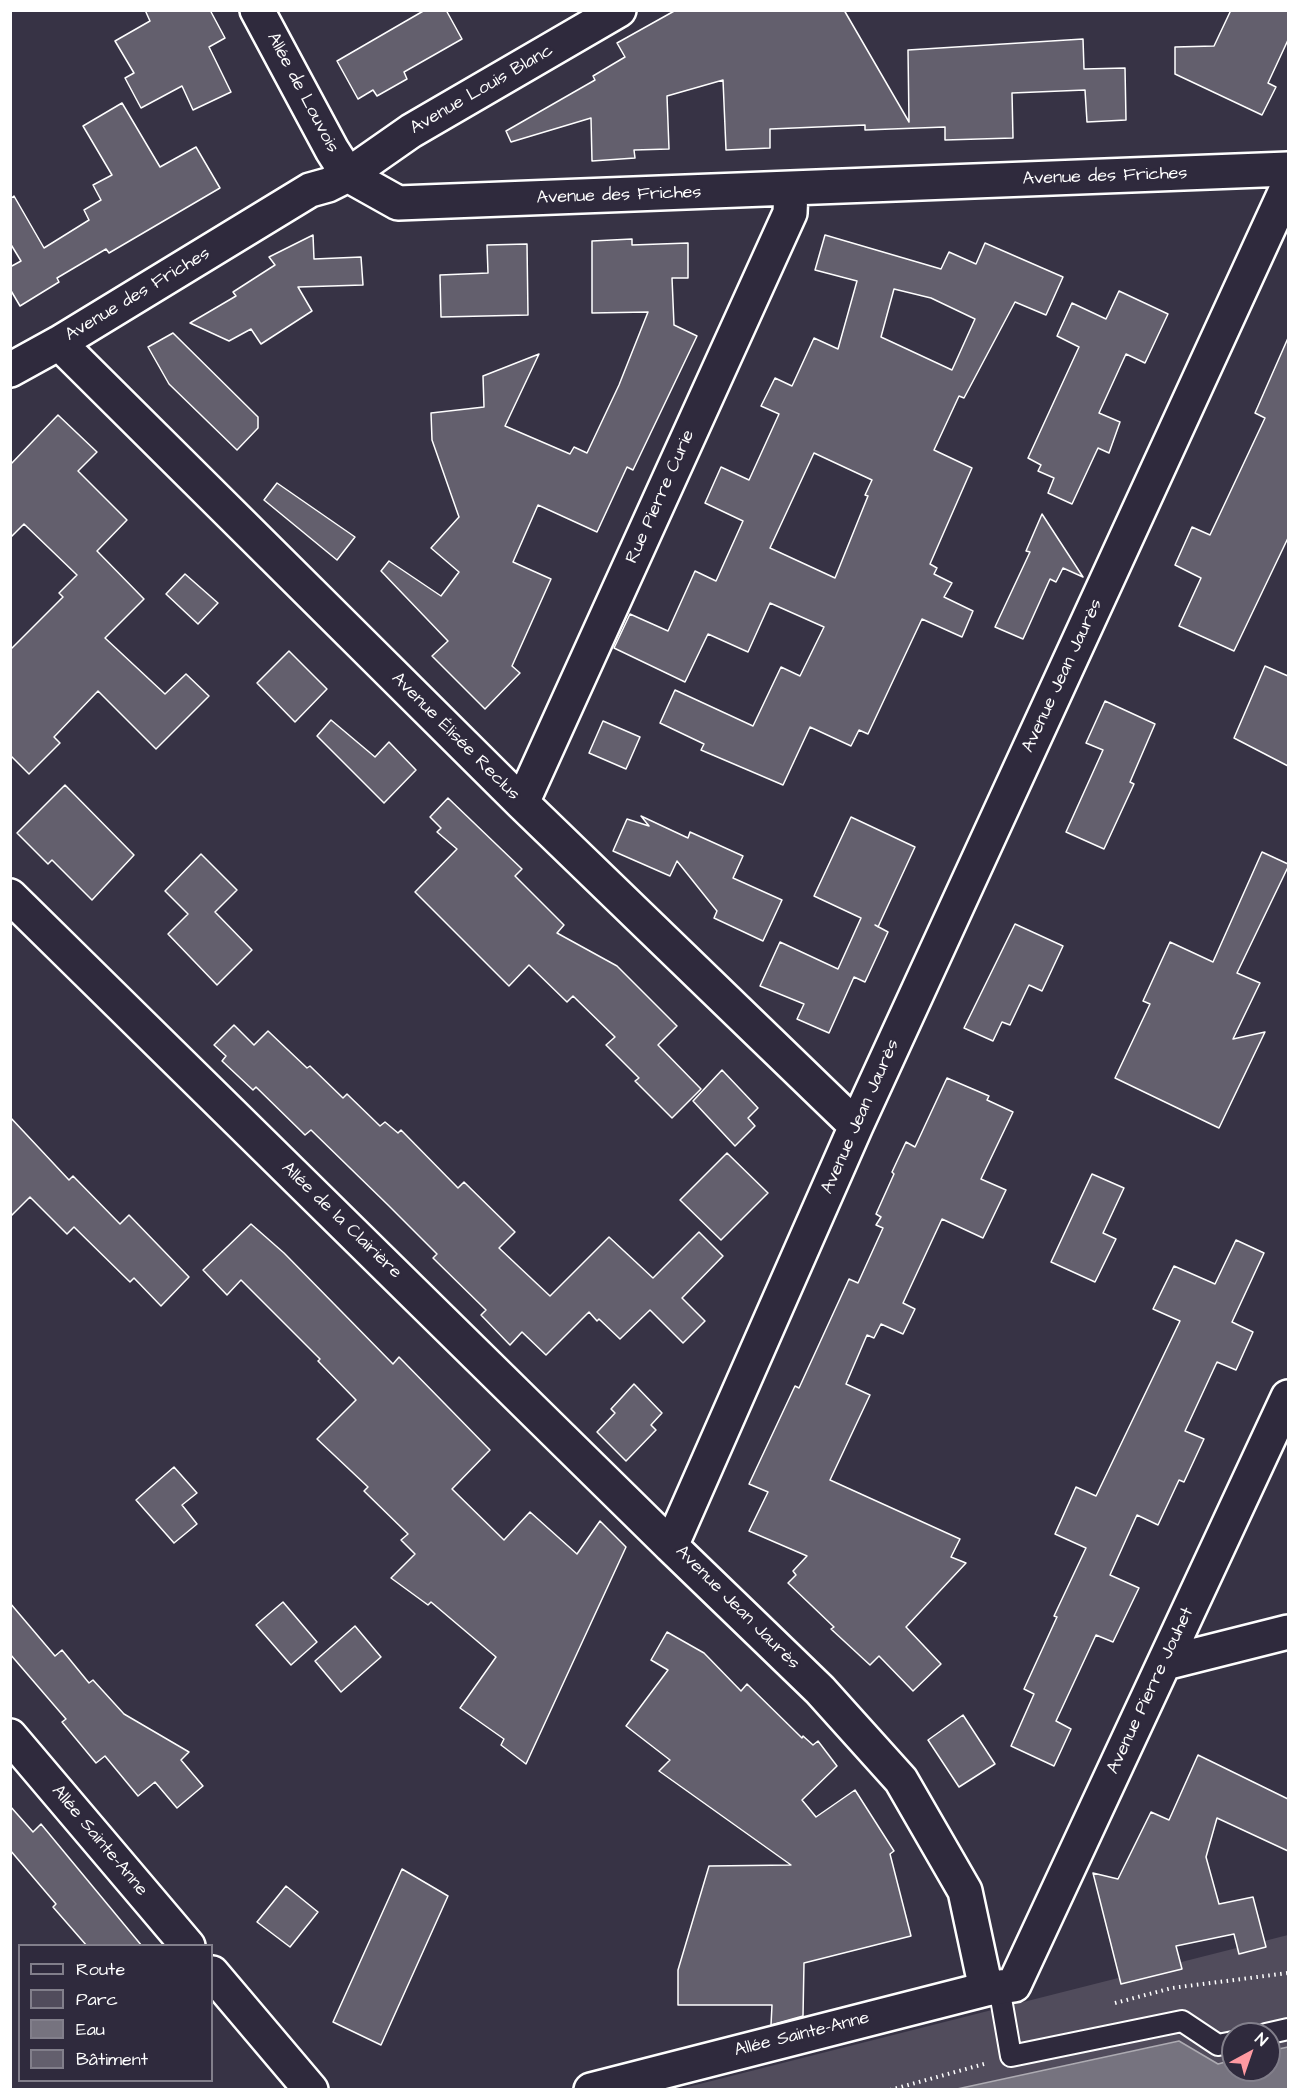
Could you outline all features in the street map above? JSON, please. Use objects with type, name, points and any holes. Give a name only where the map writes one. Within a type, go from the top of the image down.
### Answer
[{"type":"street","name":"Allée de Louvois","points":[[257,10],[332,150],[348,175]]},
{"type":"street","name":"Avenue Louis Blanc","points":[[348,175],[411,131],[619,10]]},
{"type":"street","name":"Avenue des Friches","points":[[10,370],[59,343],[310,190],[348,175],[398,203],[1288,169]]},
{"type":"street","name":"Avenue Jean Jaurès","points":[[1000,1987],[965,1891],[901,1780],[820,1690],[672,1546],[856,1126],[1288,186]]},
{"type":"street","name":"Rue Pierre Curie","points":[[522,803],[790,213],[791,189]]},
{"type":"street","name":"Avenue Élisée Reclus","points":[[59,343],[522,803],[856,1126]]},
{"type":"street","name":"Allée de la Clairière","points":[[10,897],[672,1546]]},
{"type":"street","name":"Avenue Pierre Jouhet","points":[[1000,1987],[1165,1663],[1288,1397]]},
{"type":"street","points":[[1165,1663],[1288,1632]]},
{"type":"street","name":"Allée Sainte-Anne","points":[[10,1736],[187,1944]]},
{"type":"street","points":[[213,1973],[311,2090]]},
{"type":"street","name":"Allée Sainte-Anne","points":[[591,2090],[1000,1987]]},
{"type":"lane","points":[[1000,1987],[1011,2056],[1182,2021],[1218,2045],[1221,2044]]},
{"type":"path","points":[[1172,1988],[1288,1973]]},
{"type":"green space","points":[[1288,1935],[1288,2047],[1281,2048],[1281,2022],[1221,2022],[1221,2063],[1218,2064],[1179,2041],[957,2089],[676,2090]]},
{"type":"water","points":[[1179,2041],[1218,2064],[1221,2063],[1221,2082],[1281,2082],[1281,2048],[1288,2047],[1288,2089],[957,2089]]},
{"type":"building","points":[[145,10],[210,10],[225,38],[209,47],[231,92],[193,110],[182,86],[141,108],[125,78],[134,73],[115,41],[150,21]]},
{"type":"building","points":[[425,10],[446,10],[462,39],[404,72],[407,79],[377,96],[373,90],[358,99],[337,61]]},
{"type":"building","points":[[676,10],[844,10],[909,122],[908,50],[1083,39],[1084,69],[1125,68],[1126,120],[1087,122],[1085,90],[1012,93],[1013,138],[945,140],[945,127],[865,130],[865,125],[770,129],[770,148],[726,150],[723,80],[667,96],[669,149],[634,150],[635,158],[592,161],[591,118],[511,142],[506,131],[595,80],[593,76],[625,57],[617,43]]},
{"type":"building","points":[[1231,10],[1288,10],[1288,40],[1268,83],[1276,87],[1262,115],[1175,74],[1175,47],[1214,46]]},
{"type":"building","points":[[122,103],[160,167],[196,147],[220,188],[109,253],[106,249],[57,278],[59,282],[20,306],[10,289],[10,267],[21,261],[10,243],[10,199],[14,196],[44,248],[89,220],[84,210],[101,200],[93,185],[112,175],[83,126]]},
{"type":"building","points":[[313,235],[314,259],[361,257],[363,285],[298,287],[312,311],[261,344],[251,329],[229,341],[190,323],[236,296],[233,292],[275,265],[269,257]]},
{"type":"building","points":[[825,235],[941,269],[949,252],[976,264],[985,243],[1063,277],[1046,315],[1015,302],[964,398],[959,396],[934,450],[972,468],[930,564],[937,568],[934,574],[952,583],[944,597],[973,611],[962,637],[922,619],[868,734],[859,730],[851,746],[810,727],[783,785],[701,750],[704,744],[660,723],[675,690],[753,726],[781,667],[800,676],[824,627],[770,603],[748,652],[708,634],[685,682],[614,648],[630,614],[668,631],[695,571],[716,581],[743,521],[705,503],[721,467],[749,480],[779,414],[761,406],[775,378],[792,386],[814,338],[838,349],[857,281],[815,270]],"holes":[[[894,289],[931,298],[975,319],[952,370],[881,337]],[[814,453],[872,480],[865,495],[868,496],[835,578],[770,548]]]},
{"type":"building","points":[[632,239],[632,245],[688,243],[688,278],[672,278],[674,325],[697,336],[633,470],[627,467],[597,532],[538,505],[513,562],[551,579],[512,666],[520,673],[485,709],[432,656],[448,641],[381,571],[389,561],[441,596],[459,572],[431,548],[459,517],[432,440],[431,413],[484,407],[483,376],[539,354],[505,426],[570,454],[574,447],[587,453],[619,385],[648,312],[592,313],[592,241]]},
{"type":"building","points":[[527,244],[528,315],[441,317],[440,275],[488,273],[487,245]]},
{"type":"building","points":[[1119,291],[1168,314],[1145,363],[1126,354],[1099,413],[1120,422],[1109,453],[1098,448],[1072,504],[1048,493],[1054,478],[1038,471],[1041,465],[1028,458],[1079,347],[1057,336],[1072,303],[1106,319]]},
{"type":"building","points":[[173,333],[258,417],[258,428],[237,450],[169,384],[148,347]]},
{"type":"building","points":[[1288,338],[1288,538],[1234,651],[1179,626],[1201,578],[1175,565],[1192,527],[1210,535],[1265,418],[1255,413]]},
{"type":"building","points":[[58,415],[97,452],[78,471],[127,520],[97,551],[144,599],[105,638],[165,694],[186,674],[209,696],[156,749],[98,691],[54,737],[60,743],[29,774],[10,755],[10,650],[63,597],[59,593],[77,575],[24,524],[10,538],[10,465]]},
{"type":"building","points":[[277,483],[355,537],[337,560],[264,500]]},
{"type":"building","points":[[1042,514],[1083,577],[1063,568],[1056,582],[1050,579],[1023,639],[995,627],[1030,552],[1026,551]]},
{"type":"building","points":[[185,574],[218,603],[198,624],[166,594]]},
{"type":"building","points":[[289,651],[327,689],[295,722],[257,683]]},
{"type":"building","points":[[1265,666],[1288,676],[1288,766],[1234,738]]},
{"type":"building","points":[[1105,701],[1155,724],[1130,782],[1134,784],[1104,849],[1066,832],[1103,750],[1086,743]]},
{"type":"building","points":[[331,720],[375,757],[389,742],[416,770],[384,803],[317,736]]},
{"type":"building","points":[[603,721],[640,737],[626,769],[589,753]]},
{"type":"building","points":[[65,785],[134,855],[92,900],[52,860],[48,864],[17,833]]},
{"type":"building","points":[[448,798],[522,869],[515,876],[564,925],[557,933],[617,966],[677,1026],[658,1045],[701,1089],[672,1118],[635,1081],[639,1078],[606,1045],[615,1037],[573,996],[567,1002],[529,965],[509,986],[415,892],[457,849],[437,832],[441,828],[430,817]]},
{"type":"building","points":[[641,816],[688,838],[690,832],[743,856],[733,878],[782,900],[763,941],[714,918],[717,911],[677,861],[670,876],[613,851],[627,819],[649,826]]},
{"type":"building","points":[[851,817],[915,847],[878,927],[888,932],[865,982],[854,977],[829,1033],[797,1019],[804,1004],[760,986],[780,942],[838,969],[861,918],[814,896]]},
{"type":"building","points":[[1262,852],[1288,864],[1288,867],[1237,973],[1260,983],[1233,1039],[1265,1032],[1219,1128],[1115,1078],[1150,1004],[1143,1001],[1170,942],[1213,962]]},
{"type":"building","points":[[201,854],[237,890],[215,912],[252,950],[217,985],[168,934],[188,914],[165,891]]},
{"type":"building","points":[[1015,924],[1063,946],[1042,991],[1029,985],[1010,1025],[1002,1022],[993,1041],[964,1028]]},
{"type":"building","points":[[234,1025],[254,1045],[268,1031],[307,1068],[310,1066],[343,1098],[347,1094],[380,1126],[385,1122],[398,1133],[401,1130],[458,1188],[464,1182],[515,1232],[499,1248],[550,1296],[609,1237],[653,1278],[699,1232],[723,1256],[682,1298],[705,1321],[683,1343],[650,1310],[620,1339],[589,1312],[546,1355],[522,1332],[510,1345],[481,1315],[486,1310],[433,1258],[437,1254],[388,1205],[311,1130],[305,1135],[256,1087],[253,1090],[222,1061],[226,1056],[214,1045]]},
{"type":"building","points":[[722,1070],[758,1108],[748,1118],[755,1126],[735,1146],[693,1101]]},
{"type":"building","points":[[947,1078],[989,1096],[987,1100],[1013,1112],[981,1179],[1006,1190],[983,1238],[942,1219],[903,1303],[915,1309],[903,1334],[881,1324],[874,1338],[867,1335],[846,1384],[870,1395],[830,1480],[960,1539],[951,1557],[966,1563],[906,1627],[941,1664],[913,1691],[879,1656],[870,1665],[831,1629],[834,1627],[788,1583],[796,1575],[793,1571],[807,1556],[749,1531],[768,1492],[749,1484],[795,1386],[799,1388],[849,1279],[858,1283],[883,1228],[876,1225],[881,1217],[876,1214],[894,1174],[892,1172],[906,1142],[915,1147]]},
{"type":"building","points":[[10,1117],[69,1180],[73,1176],[120,1224],[129,1215],[189,1277],[161,1306],[134,1278],[130,1282],[74,1227],[67,1234],[30,1197],[10,1217]]},
{"type":"building","points":[[727,1153],[768,1193],[721,1240],[680,1200]]},
{"type":"building","points":[[1092,1174],[1124,1188],[1103,1233],[1116,1239],[1095,1282],[1051,1262]]},
{"type":"building","points":[[251,1224],[284,1253],[393,1364],[399,1357],[490,1450],[452,1489],[504,1540],[530,1512],[577,1554],[600,1521],[626,1547],[526,1764],[501,1745],[504,1739],[460,1708],[496,1657],[431,1602],[428,1605],[391,1578],[415,1554],[401,1540],[408,1534],[364,1491],[368,1487],[317,1439],[356,1400],[318,1361],[320,1359],[241,1280],[227,1295],[203,1270]]},
{"type":"building","points":[[1236,1240],[1264,1253],[1232,1322],[1253,1332],[1236,1370],[1217,1362],[1185,1431],[1204,1439],[1184,1482],[1179,1480],[1158,1525],[1137,1515],[1110,1575],[1139,1588],[1113,1642],[1096,1635],[1056,1721],[1071,1729],[1054,1766],[1011,1746],[1034,1694],[1024,1689],[1057,1617],[1054,1616],[1086,1548],[1055,1534],[1076,1487],[1096,1496],[1180,1321],[1153,1309],[1174,1266],[1215,1284]]},
{"type":"building","points":[[634,1384],[662,1413],[651,1425],[656,1430],[626,1461],[597,1432],[615,1413],[611,1409]]},
{"type":"building","points":[[174,1467],[197,1493],[182,1505],[197,1524],[174,1543],[136,1500]]},
{"type":"building","points":[[283,1602],[317,1642],[291,1665],[256,1625]]},
{"type":"building","points":[[10,1603],[55,1656],[62,1650],[89,1683],[93,1680],[124,1714],[189,1752],[181,1760],[203,1786],[177,1808],[155,1782],[138,1796],[105,1756],[96,1763],[62,1722],[66,1719],[10,1654]]},
{"type":"building","points":[[355,1626],[381,1657],[341,1692],[315,1661]]},
{"type":"building","points":[[667,1632],[704,1653],[741,1691],[747,1684],[802,1738],[803,1736],[813,1745],[818,1741],[837,1766],[802,1800],[816,1817],[855,1790],[894,1851],[890,1854],[911,1936],[804,1963],[803,2016],[771,2025],[772,2005],[678,2005],[678,1970],[709,1866],[791,1865],[659,1771],[670,1760],[626,1726],[668,1670],[651,1660]]},
{"type":"building","points":[[963,1715],[995,1764],[959,1787],[928,1740]]},
{"type":"building","points":[[1198,1755],[1288,1799],[1288,1851],[1217,1818],[1206,1857],[1219,1904],[1253,1897],[1266,1947],[1239,1954],[1234,1934],[1176,1946],[1182,1969],[1121,1984],[1093,1873],[1118,1879],[1151,1812],[1169,1820]]},
{"type":"building","points":[[10,1806],[33,1832],[41,1824],[140,1944],[85,1944],[53,1907],[56,1904],[10,1850]]},
{"type":"building","points":[[402,1869],[448,1896],[381,2045],[333,2022]]},
{"type":"building","points":[[286,1886],[318,1912],[290,1947],[257,1922]]}]
